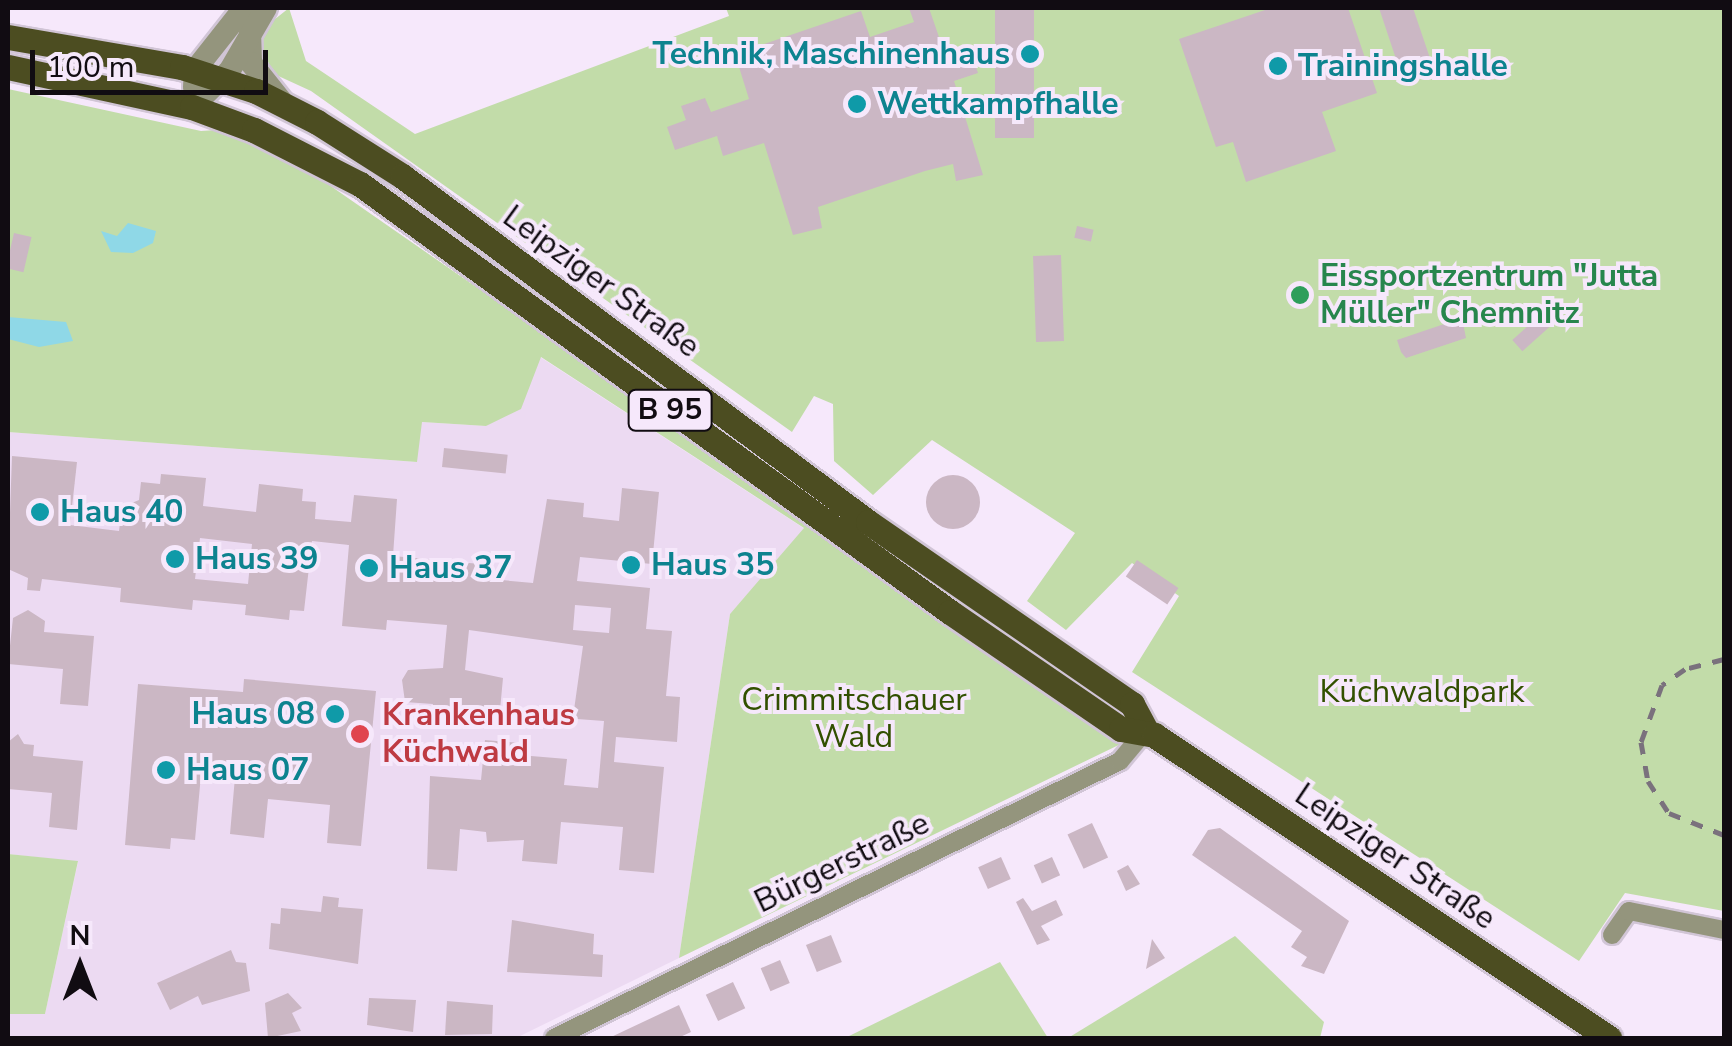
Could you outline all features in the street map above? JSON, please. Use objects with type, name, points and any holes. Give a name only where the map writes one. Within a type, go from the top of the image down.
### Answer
[{"type":"main road","name":"Leipziger Straße","points":[[8,37],[195,70],[221,79],[283,103],[402,176],[868,522],[1132,704],[1146,730],[1609,1038]]},
{"type":"main road","name":"Leipziger Straße","points":[[8,67],[192,108],[254,130],[360,184],[950,612],[1121,728],[1146,730]]},
{"type":"street","points":[[192,108],[195,70],[244,8]]},
{"type":"street","points":[[192,108],[221,79],[266,8]]},
{"type":"street","points":[[250,31],[251,63],[283,103]]},
{"type":"street","name":"Bürgerstraße","points":[[554,1038],[1120,761],[1146,730]]},
{"type":"street","points":[[1612,935],[1628,911],[1724,930]]},
{"type":"shaded area","name":"Krankenhaus Küchwald","points":[[540,357],[805,529],[730,614],[679,958],[516,1038],[8,1038],[8,1014],[45,1014],[78,862],[8,854],[8,432],[416,462],[421,422],[486,426]]},
{"type":"green space","name":"Küchwaldpark","points":[[289,8],[306,61],[415,134],[729,16],[726,8],[1724,8],[1724,911],[1625,893],[1579,961],[1132,672],[1179,596],[1132,563],[1066,630],[1027,601],[1075,533],[932,440],[873,495],[834,461],[833,404],[814,396],[792,432],[311,91],[274,74],[261,48],[265,27]]},
{"type":"green space","name":"Crimmitschauer Wald","points":[[8,89],[201,131],[247,128],[1129,740],[679,958],[730,614],[804,528],[541,357],[521,409],[486,426],[422,422],[417,462],[8,432]]},
{"type":"green space","points":[[8,854],[78,861],[45,1014],[8,1014]]},
{"type":"green space","points":[[1235,936],[1324,1022],[1320,1038],[1068,1038]]},
{"type":"green space","points":[[1000,962],[1048,1038],[845,1038]]},
{"type":"water","points":[[128,223],[156,231],[153,243],[133,253],[111,252],[101,231],[117,236]]},
{"type":"water","points":[[8,317],[66,322],[73,341],[39,347],[8,339]]},
{"type":"building","name":"Wettkampfhalle","points":[[909,8],[929,8],[949,66],[973,58],[978,73],[954,81],[983,175],[956,181],[953,164],[925,171],[818,207],[822,228],[793,235],[764,143],[723,156],[717,136],[675,150],[667,127],[686,120],[681,106],[705,98],[711,112],[749,99],[739,67],[762,57],[758,46],[861,11],[870,37],[914,22]]},
{"type":"building","points":[[995,8],[1034,8],[1034,138],[995,138]]},
{"type":"building","name":"Trainingshalle","points":[[1271,8],[1348,8],[1377,93],[1322,112],[1336,151],[1246,182],[1233,142],[1216,147],[1179,39]]},
{"type":"building","points":[[1379,8],[1413,8],[1434,70],[1403,80]]},
{"type":"building","points":[[1077,226],[1094,230],[1091,242],[1074,238]]},
{"type":"building","points":[[14,233],[32,237],[23,272],[8,269]]},
{"type":"building","points":[[1061,255],[1064,341],[1036,342],[1033,256]]},
{"type":"building","points":[[1548,308],[1558,319],[1522,351],[1512,340]]},
{"type":"building","points":[[1462,318],[1466,338],[1406,358],[1401,352],[1397,340]]},
{"type":"building","points":[[444,448],[508,455],[506,474],[442,467]]},
{"type":"building","points":[[12,456],[77,462],[70,525],[119,531],[122,507],[139,500],[141,482],[160,484],[161,474],[206,478],[203,506],[256,512],[259,484],[303,489],[302,501],[316,502],[315,519],[351,522],[354,495],[397,499],[393,556],[491,565],[490,579],[533,583],[547,499],[584,503],[583,517],[619,521],[622,488],[659,492],[652,564],[580,557],[577,581],[650,588],[646,629],[672,631],[666,696],[680,697],[677,742],[616,737],[614,762],[664,767],[654,873],[619,870],[623,827],[561,822],[557,864],[522,861],[524,840],[487,842],[486,832],[460,829],[457,871],[427,869],[430,776],[481,780],[485,740],[520,743],[519,755],[567,759],[564,785],[598,788],[604,721],[577,719],[574,710],[583,646],[469,630],[465,670],[503,678],[500,710],[432,710],[433,704],[405,702],[402,680],[408,670],[443,668],[447,625],[387,620],[386,630],[342,626],[349,545],[312,541],[304,611],[290,610],[289,620],[245,615],[246,605],[193,600],[192,610],[120,602],[121,588],[42,579],[40,591],[27,590],[28,578],[8,569]],"holes":[[[200,538],[252,544],[248,584],[195,579]],[[575,605],[611,608],[609,633],[573,630]]]},
{"type":"building","points":[[953,475],[972,483],[980,502],[972,521],[953,529],[934,521],[926,502],[934,483]]},
{"type":"building","points":[[1137,560],[1178,588],[1167,605],[1126,577]]},
{"type":"building","points":[[28,610],[45,621],[44,632],[94,636],[88,706],[60,704],[63,669],[8,664],[13,618]]},
{"type":"building","points":[[244,679],[376,691],[361,846],[327,843],[330,805],[268,799],[264,838],[230,834],[235,777],[201,775],[195,840],[171,838],[170,849],[125,845],[138,684],[243,692]]},
{"type":"building","points":[[18,734],[24,744],[34,745],[33,756],[83,761],[77,830],[49,827],[52,793],[8,789],[8,742]]},
{"type":"building","points":[[1092,823],[1108,857],[1084,869],[1068,834]]},
{"type":"building","points":[[1220,828],[1349,921],[1324,974],[1301,966],[1307,957],[1291,947],[1302,931],[1192,855],[1208,830]]},
{"type":"building","points":[[1001,857],[1011,879],[988,889],[978,867]]},
{"type":"building","points":[[1052,857],[1060,875],[1042,883],[1034,865]]},
{"type":"building","points":[[1128,865],[1140,884],[1126,891],[1117,871]]},
{"type":"building","points":[[323,896],[339,898],[338,907],[363,909],[358,964],[269,949],[271,923],[280,924],[281,908],[321,912]]},
{"type":"building","points":[[1023,898],[1032,911],[1056,900],[1063,915],[1041,926],[1050,940],[1037,945],[1016,902]]},
{"type":"building","points":[[512,920],[594,934],[593,954],[603,955],[602,977],[507,972]]},
{"type":"building","points":[[831,935],[842,962],[817,972],[806,945]]},
{"type":"building","points":[[1152,939],[1165,958],[1146,969]]},
{"type":"building","points":[[231,950],[236,962],[246,963],[250,991],[202,1005],[198,996],[170,1010],[157,983]]},
{"type":"building","points":[[780,960],[790,983],[770,991],[761,968]]},
{"type":"building","points":[[733,982],[745,1008],[718,1021],[706,995]]},
{"type":"building","points":[[288,993],[302,1008],[292,1013],[301,1031],[268,1038],[265,1003]]},
{"type":"building","points":[[369,998],[416,1000],[413,1032],[367,1025]]},
{"type":"building","points":[[447,1001],[493,1005],[492,1034],[445,1035]]},
{"type":"building","points":[[679,1005],[691,1032],[678,1038],[609,1038]]},
{"type":"railway","points":[[1724,659],[1685,669],[1662,685],[1641,742],[1648,781],[1669,813],[1724,835]]},
{"type":"place","name":"Technik, Maschinenhaus","points":[[1030,54]]},
{"type":"place","name":"Trainingshalle","points":[[1278,66]]},
{"type":"place","name":"Wettkampfhalle","points":[[857,104]]},
{"type":"place","name":"Eissportzentrum \"Jutta Müller\" Chemnitz","points":[[1300,295]]},
{"type":"place","name":"Haus 40","points":[[40,512]]},
{"type":"place","name":"Haus 39","points":[[175,559]]},
{"type":"place","name":"Haus 35","points":[[631,565]]},
{"type":"place","name":"Haus 37","points":[[369,568]]},
{"type":"place","name":"Haus 08","points":[[335,714]]},
{"type":"place","name":"Krankenhaus Küchwald","points":[[360,734]]},
{"type":"place","name":"Haus 07","points":[[166,770]]}]
